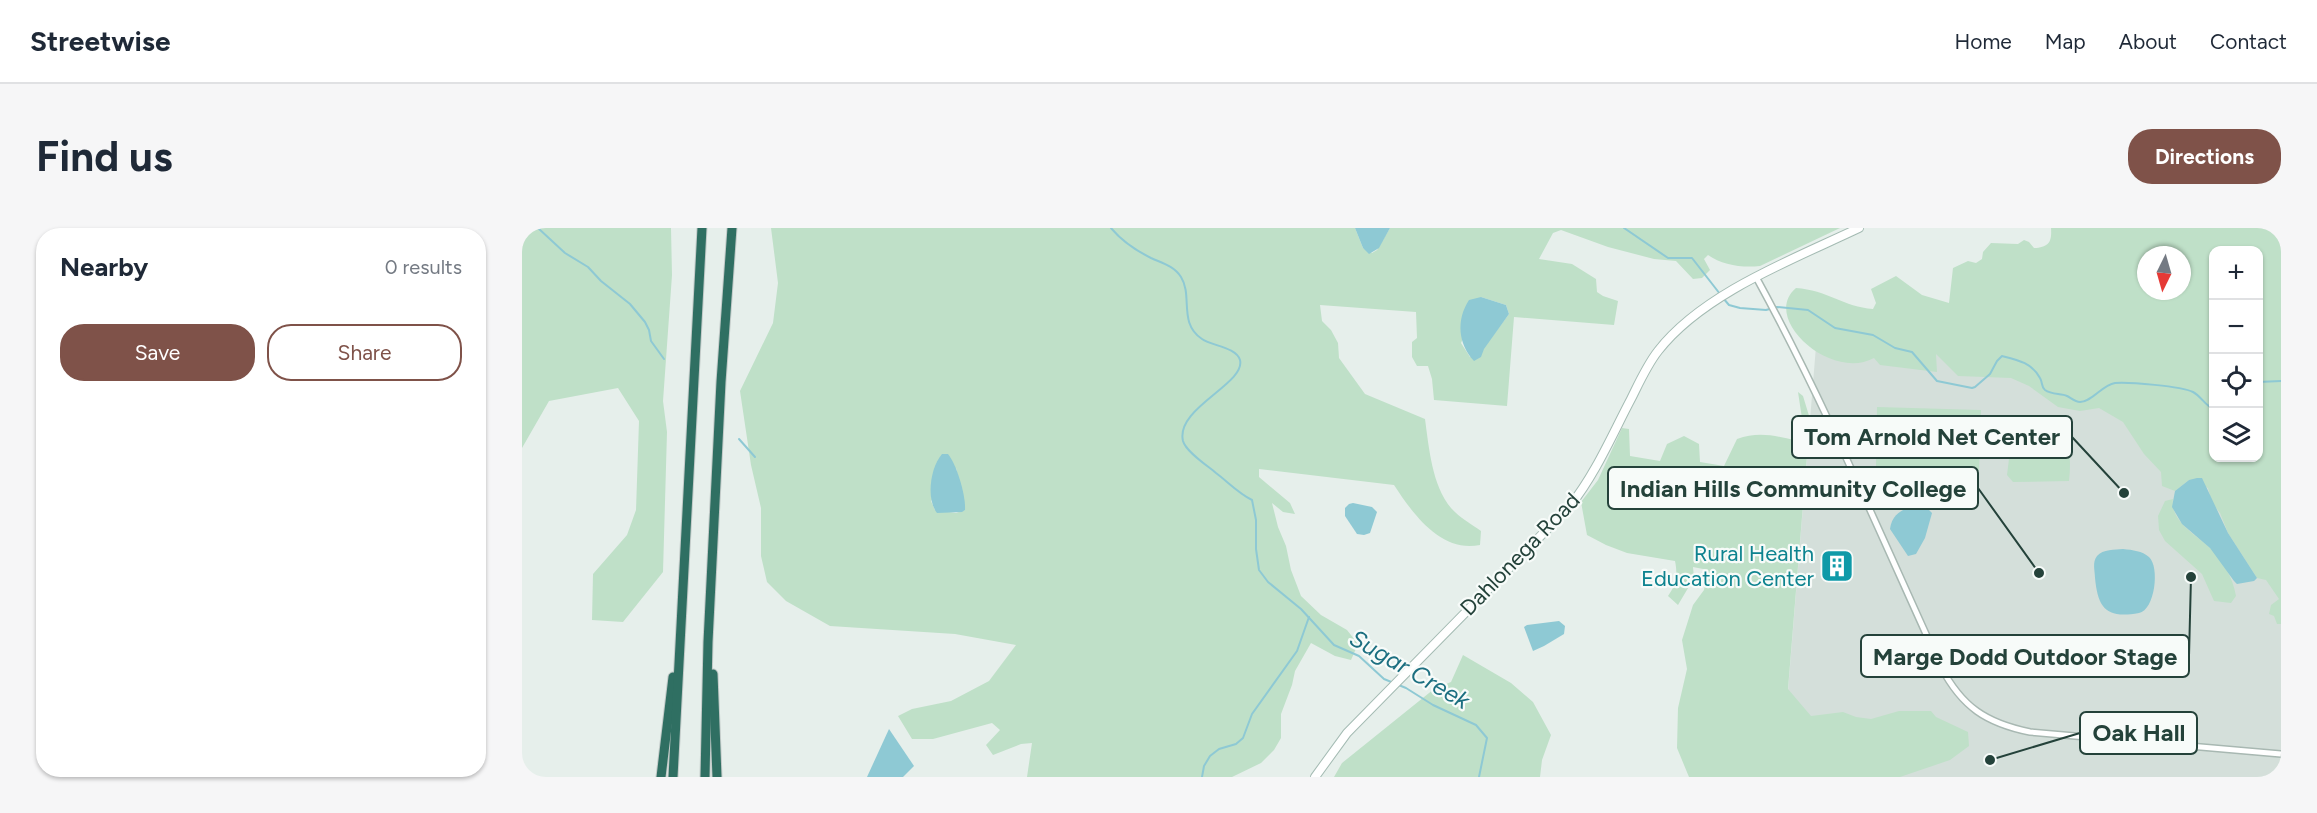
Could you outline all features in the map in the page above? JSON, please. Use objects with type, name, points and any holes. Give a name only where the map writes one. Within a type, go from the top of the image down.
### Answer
[{"type":"highway","points":[[673,777],[702,228]]},
{"type":"highway","points":[[705,777],[720,382],[732,228]]},
{"type":"highway","points":[[712,561],[717,777]]},
{"type":"highway","points":[[661,777],[675,652],[681,637]]},
{"type":"main road","name":"Dahlonega Road","points":[[1315,777],[1347,732],[1570,506],[1594,472],[1657,351],[1681,327],[1744,283],[1859,228]]},
{"type":"street","points":[[1756,277],[1784,327],[1837,438],[1941,667],[1953,688],[1966,702],[1996,723],[2030,732],[2281,754]]},
{"type":"shaded area","points":[[1817,334],[2082,356],[2209,454],[2209,462],[2263,462],[2263,443],[2281,388],[2281,777],[1781,777]]},
{"type":"green space","points":[[522,228],[671,228],[672,275],[663,401],[667,432],[663,572],[623,622],[592,620],[593,574],[627,535],[636,510],[639,421],[618,388],[549,401],[522,448]]},
{"type":"green space","points":[[771,228],[1355,228],[1363,248],[1372,253],[1377,250],[1390,228],[1840,228],[1760,266],[1733,265],[1708,255],[1704,259],[1710,270],[1702,278],[1693,279],[1676,261],[1654,259],[1608,247],[1561,230],[1553,233],[1539,259],[1572,264],[1596,279],[1597,292],[1618,301],[1614,325],[1514,317],[1507,406],[1434,400],[1428,366],[1417,366],[1412,357],[1412,342],[1417,338],[1416,312],[1320,305],[1322,321],[1331,330],[1338,343],[1339,358],[1365,394],[1425,419],[1432,466],[1439,488],[1451,508],[1481,531],[1480,545],[1466,546],[1453,543],[1429,529],[1394,485],[1259,469],[1259,477],[1290,503],[1295,514],[1283,512],[1272,503],[1291,570],[1301,596],[1321,615],[1347,630],[1358,644],[1351,660],[1335,656],[1311,643],[1295,671],[1281,714],[1281,738],[1274,750],[1261,763],[1232,777],[1027,777],[1032,743],[1021,744],[993,755],[986,745],[1000,730],[992,723],[933,739],[912,739],[898,716],[912,709],[951,701],[989,681],[1016,645],[955,634],[830,626],[786,601],[767,582],[761,556],[761,508],[751,465],[740,391],[773,323],[778,283]],"holes":[[[1481,297],[1506,305],[1509,314],[1483,349],[1470,357],[1461,343]],[[956,468],[965,510],[956,513],[935,510],[931,501]]]},
{"type":"green space","points":[[2051,228],[2281,228],[2281,624],[2277,624],[2274,616],[2269,614],[2271,605],[2279,599],[2266,580],[2257,578],[2228,533],[2220,513],[2212,503],[2208,488],[2189,480],[2175,491],[2162,486],[2161,472],[2144,454],[2123,422],[2099,408],[2080,411],[2058,407],[2029,386],[2011,378],[1958,376],[1936,354],[1937,372],[1880,365],[1874,358],[1857,363],[1839,361],[1821,354],[1805,343],[1794,330],[1787,315],[1787,301],[1796,288],[1807,289],[1853,305],[1873,309],[1876,303],[1871,289],[1896,276],[1922,295],[1949,303],[1953,268],[1968,261],[1976,263],[1982,259],[1983,252],[1991,243],[2018,244],[2024,240],[2034,248],[2046,245],[2050,240]]},
{"type":"green space","points":[[1798,392],[1803,396],[1810,419],[1788,689],[1811,716],[1843,712],[1871,719],[1899,711],[1931,711],[1936,717],[1968,732],[1969,746],[1950,760],[1900,777],[1689,777],[1677,748],[1678,708],[1687,669],[1682,640],[1693,605],[1704,590],[1708,570],[1693,567],[1694,578],[1678,605],[1668,596],[1676,580],[1675,561],[1627,553],[1587,535],[1581,502],[1598,480],[1622,428],[1629,429],[1630,456],[1660,461],[1667,444],[1684,436],[1699,444],[1700,462],[1724,466],[1737,439],[1760,435],[1798,441],[1803,425]]},
{"type":"green space","points":[[1877,407],[1981,410],[1979,471],[1876,468]]},
{"type":"green space","points":[[2014,418],[2043,422],[2061,433],[2069,452],[2069,481],[2013,482],[2007,475]]},
{"type":"green space","points":[[2173,499],[2175,514],[2179,520],[2214,552],[2227,570],[2236,596],[2231,603],[2214,601],[2202,574],[2165,541],[2159,530],[2158,516],[2165,501]]},
{"type":"green space","points":[[1463,655],[1511,683],[1533,702],[1551,735],[1542,760],[1540,777],[1334,777],[1342,763],[1434,689],[1451,682]]},
{"type":"water","points":[[1355,228],[1390,228],[1379,248],[1369,254],[1363,248]]},
{"type":"water","points":[[1481,297],[1506,305],[1509,314],[1484,349],[1481,357],[1474,361],[1462,340],[1461,324],[1469,300]]},
{"type":"water","points":[[942,454],[948,454],[958,473],[965,504],[965,510],[962,512],[937,513],[931,500],[932,475]]},
{"type":"water","points":[[2202,478],[2228,533],[2257,578],[2254,581],[2237,584],[2210,548],[2182,524],[2172,507],[2175,491],[2189,480]]},
{"type":"water","points":[[1353,503],[1372,507],[1377,512],[1370,533],[1357,534],[1345,516],[1345,508]]},
{"type":"water","points":[[1915,506],[1925,506],[1932,513],[1925,538],[1916,554],[1908,556],[1890,529],[1898,513]]},
{"type":"water","points":[[2123,549],[2137,551],[2149,557],[2154,570],[2152,597],[2149,604],[2139,613],[2111,612],[2106,609],[2098,597],[2094,570],[2095,558],[2106,551]]},
{"type":"water","points":[[1559,621],[1565,626],[1564,634],[1533,651],[1524,627]]},
{"type":"water","points":[[889,729],[914,766],[903,777],[867,777]]},
{"type":"waterway","points":[[538,228],[565,253],[588,267],[601,281],[630,304],[645,322],[651,341],[664,359]]},
{"type":"waterway","name":"Sugar Creek","points":[[1111,228],[1135,249],[1168,265],[1178,273],[1184,284],[1188,317],[1195,333],[1206,341],[1234,352],[1240,360],[1239,369],[1232,378],[1189,418],[1183,429],[1183,441],[1188,450],[1252,500],[1256,520],[1259,570],[1268,582],[1301,609],[1334,645],[1359,656],[1384,679],[1476,725],[1487,738],[1479,777]]},
{"type":"waterway","points":[[1624,228],[1668,258],[1692,258],[1720,294]]},
{"type":"waterway","points":[[1723,298],[1729,305],[1740,308],[1766,310],[1777,307],[1808,310],[1835,328],[1873,335],[1895,348],[1912,352],[1937,381],[1975,387],[1990,374],[2002,356],[2019,361],[2033,369],[2045,390],[2065,395],[2078,402],[2089,399],[2110,384],[2131,383],[2187,390],[2196,394],[2212,408]]},
{"type":"waterway","points":[[2263,382],[2281,381]]},
{"type":"waterway","points":[[739,439],[755,457]]},
{"type":"waterway","points":[[1202,777],[1204,766],[1210,756],[1219,749],[1236,744],[1243,738],[1252,714],[1297,651],[1309,617]]},
{"type":"place","name":"Tom Arnold Net Center","points":[[2124,493]]},
{"type":"place","name":"Rural Health Education Center","points":[[1837,566]]},
{"type":"place","name":"Indian Hills Community College","points":[[2039,573]]},
{"type":"place","name":"Marge Dodd Outdoor Stage","points":[[2191,577]]},
{"type":"place","name":"Oak Hall","points":[[1990,760]]}]
